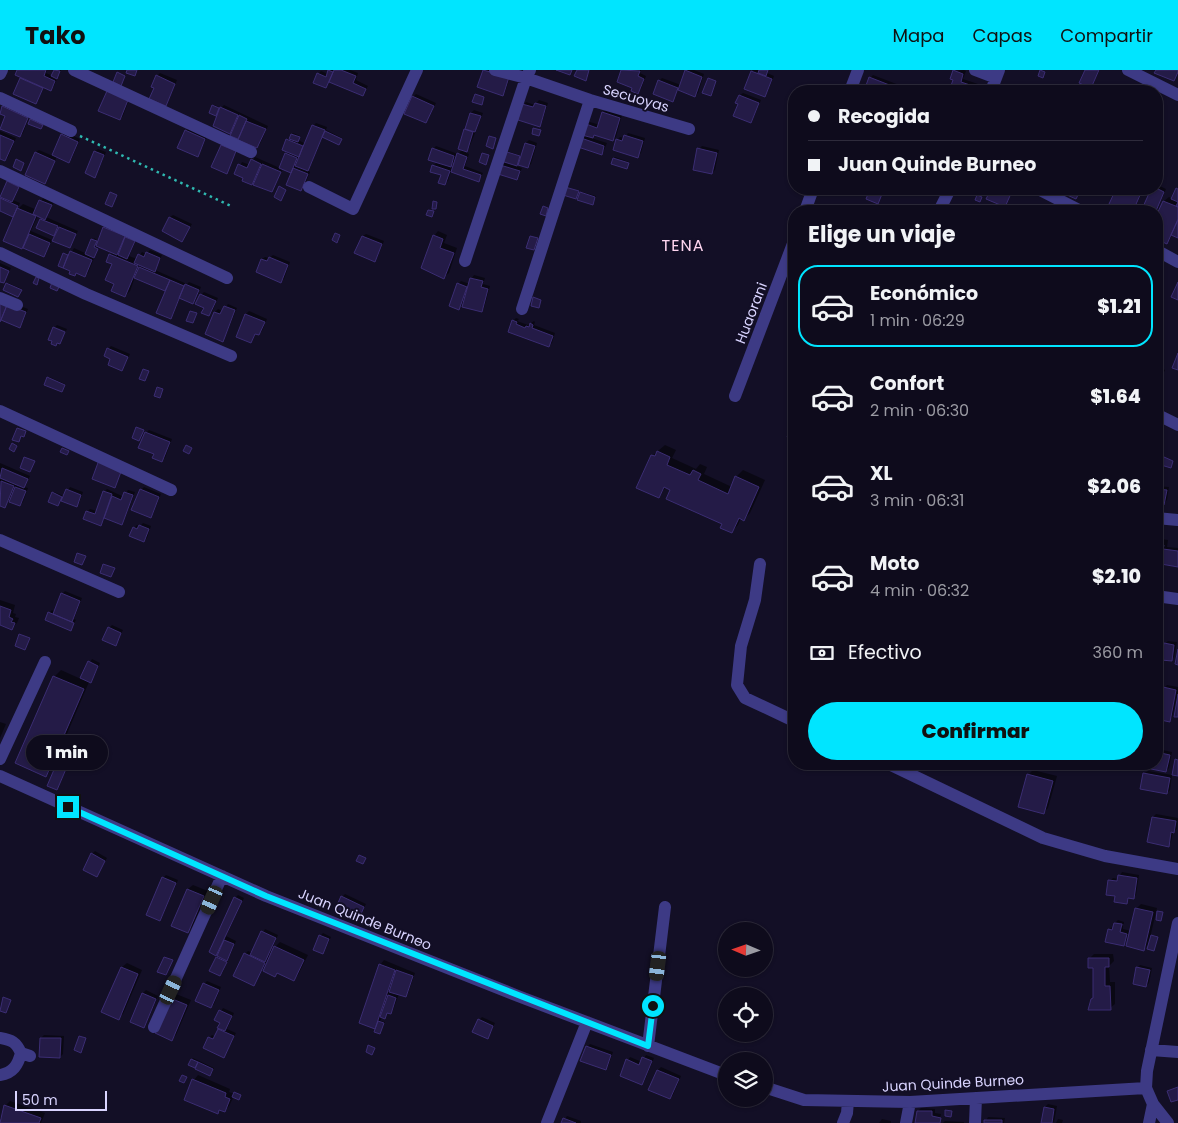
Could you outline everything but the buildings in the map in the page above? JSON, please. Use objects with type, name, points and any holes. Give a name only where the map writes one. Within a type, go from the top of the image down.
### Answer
[{"type":"street","points":[[0,74],[2,70]]},
{"type":"street","points":[[74,70],[251,152]]},
{"type":"street","points":[[309,187],[353,209],[417,70]]},
{"type":"street","name":"Secuoyas","points":[[496,70],[528,74],[590,100],[689,129]]},
{"type":"street","points":[[852,85],[858,70]]},
{"type":"street","points":[[976,70],[997,74]]},
{"type":"street","points":[[1128,70],[1158,85]]},
{"type":"street","points":[[465,261],[528,74]]},
{"type":"street","points":[[1163,88],[1178,95]]},
{"type":"street","points":[[0,98],[71,132]]},
{"type":"street","points":[[522,309],[590,100]]},
{"type":"street","points":[[0,171],[227,278]]},
{"type":"street","points":[[1050,195],[1069,205]]},
{"type":"street","points":[[0,253],[86,294],[231,356]]},
{"type":"street","points":[[1163,254],[1178,262]]},
{"type":"street","name":"Huaorani","points":[[735,396],[788,257]]},
{"type":"street","points":[[0,298],[17,305]]},
{"type":"street","points":[[0,411],[171,490]]},
{"type":"street","points":[[1163,418],[1178,425]]},
{"type":"street","points":[[1163,519],[1178,520]]},
{"type":"street","points":[[0,540],[119,592]]},
{"type":"street","points":[[760,564],[755,600],[741,646],[737,685],[746,698],[788,718]]},
{"type":"street","points":[[1163,597],[1178,599]]},
{"type":"street","points":[[0,759],[45,662]]},
{"type":"street","points":[[901,770],[1043,838],[1105,856],[1178,869]]},
{"type":"street","name":"Juan Quinde Burneo","points":[[0,776],[266,896],[718,1072]]},
{"type":"street","points":[[154,1026],[222,876]]},
{"type":"street","points":[[648,1046],[665,907]]},
{"type":"street","points":[[1168,1123],[1153,1104],[1146,1088],[1151,1050],[1178,923]]},
{"type":"street","points":[[547,1123],[586,1022]]},
{"type":"street","points":[[0,1038],[16,1043],[26,1054],[13,1070],[0,1075]]},
{"type":"street","points":[[1151,1050],[1178,1052]]},
{"type":"street","name":"Juan Quinde Burneo","points":[[773,1090],[804,1100],[910,1102],[1146,1088]]},
{"type":"street","points":[[975,1123],[976,1098]]},
{"type":"street","points":[[843,1123],[847,1113],[848,1101]]},
{"type":"street","points":[[906,1123],[910,1102]]},
{"type":"street","points":[[1149,1123],[1153,1104]]},
{"type":"path","points":[[71,132],[231,206]]},
{"type":"district","name":"TENA","points":[[683,245]]},
{"type":"route","points":[[68,807],[266,896],[648,1046],[653,1006]]}]
